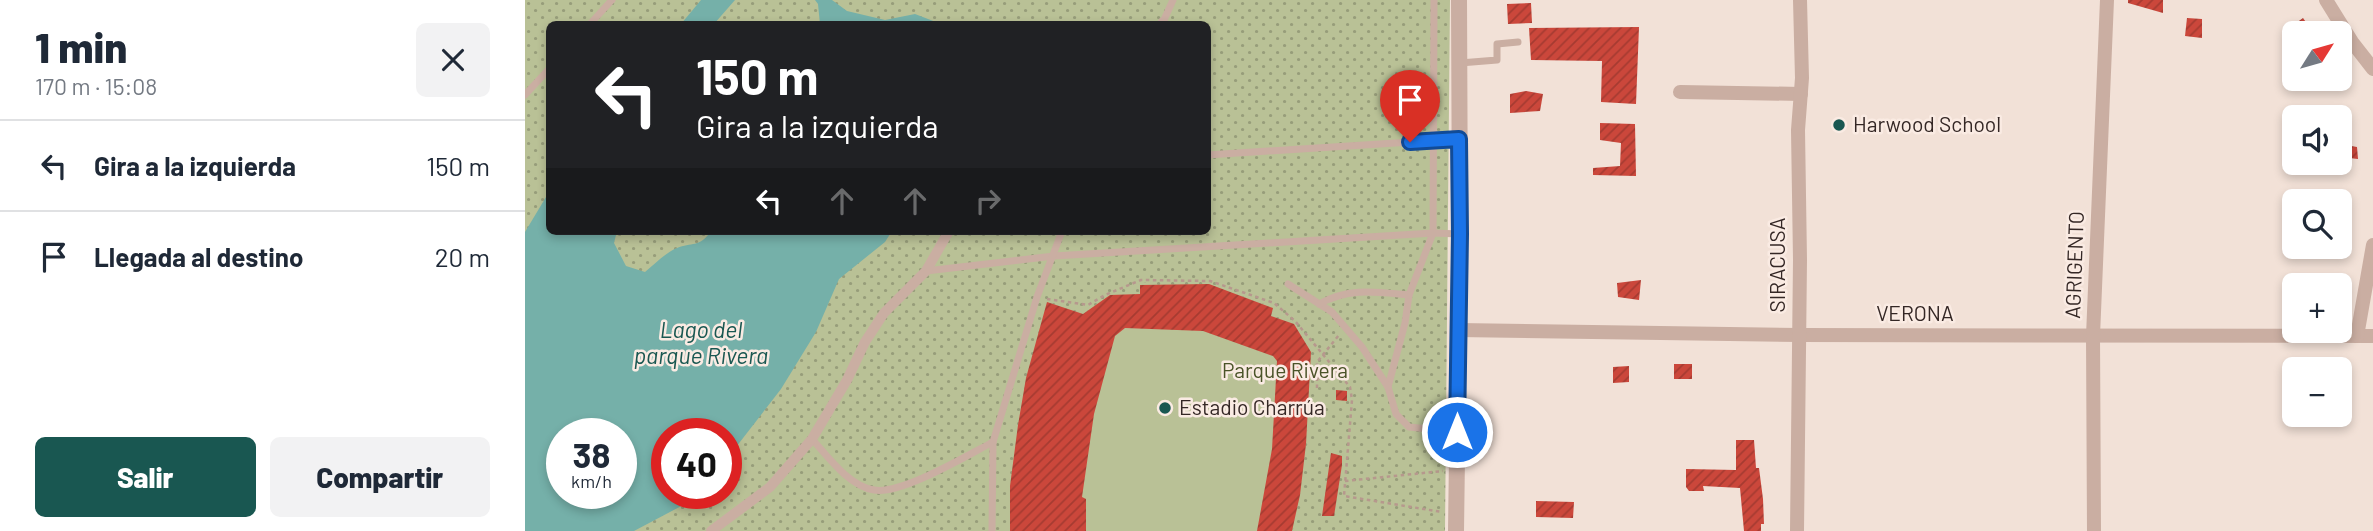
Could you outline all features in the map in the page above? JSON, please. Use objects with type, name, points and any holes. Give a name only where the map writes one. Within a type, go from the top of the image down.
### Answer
[{"type":"street","points":[[1456,531],[1460,234],[1459,0]]},
{"type":"street","name":"SIRACUSA","points":[[1797,531],[1800,0]]},
{"type":"street","name":"AGRIGENTO","points":[[2094,531],[2093,336],[2107,0]]},
{"type":"street","points":[[2326,0],[2352,42],[2373,69]]},
{"type":"street","points":[[1680,92],[1801,94]]},
{"type":"street","points":[[711,531],[770,487],[812,439],[847,380],[865,342],[884,313],[926,271],[947,235]]},
{"type":"street","points":[[2357,336],[2373,245]]},
{"type":"street","name":"VERONA","points":[[1458,330],[1799,335],[2373,336]]},
{"type":"lane","points":[[593,21],[612,0]]},
{"type":"lane","points":[[1163,21],[1173,0]]},
{"type":"lane","points":[[1388,387],[1405,323],[1409,295],[1433,233],[1434,0]]},
{"type":"lane","points":[[1459,63],[1497,60],[1497,44],[1518,42]]},
{"type":"lane","points":[[525,96],[546,72]]},
{"type":"lane","points":[[1211,155],[1459,139]]},
{"type":"lane","points":[[926,271],[1054,256],[1433,233],[1460,234]]},
{"type":"lane","points":[[992,531],[993,442],[1037,297],[1061,235]]},
{"type":"lane","points":[[1288,284],[1332,312],[1362,347],[1388,387],[1396,414],[1409,427],[1457,432]]},
{"type":"lane","points":[[1319,304],[1337,294],[1366,291],[1409,295]]},
{"type":"lane","points":[[812,439],[853,481],[874,491],[907,485],[993,442]]},
{"type":"path","points":[[1037,297],[1088,306],[1105,295],[1141,280],[1210,281],[1274,303],[1295,321],[1346,379],[1352,393],[1343,496],[1456,514]]},
{"type":"path","points":[[1317,388],[1317,362],[1345,327]]},
{"type":"path","points":[[1317,378],[1346,379]]},
{"type":"path","points":[[1345,481],[1457,470]]},
{"type":"green space","name":"Parque Rivera","points":[[525,0],[1450,0],[1445,531],[525,531]]},
{"type":"green space","name":"Estadio Charrúa","points":[[1143,282],[1150,285],[1209,284],[1263,304],[1271,304],[1271,316],[1294,324],[1311,352],[1306,444],[1300,495],[1292,531],[1010,531],[1013,472],[1021,415],[1047,302],[1086,315],[1087,311],[1110,295],[1140,294],[1140,285]]},
{"type":"water","points":[[701,0],[735,0],[717,21],[684,21]]},
{"type":"water","points":[[815,0],[832,0],[847,11],[885,20],[915,14],[933,21],[820,21]]},
{"type":"water","name":"Lago del parque Rivera","points":[[546,197],[546,235],[616,235],[614,243],[626,266],[645,272],[668,253],[699,242],[708,235],[889,235],[885,242],[839,279],[816,332],[781,389],[742,439],[742,418],[651,418],[651,509],[676,509],[634,531],[525,531],[525,232]]},
{"type":"building","points":[[2128,0],[2163,0],[2163,13],[2128,3]]},
{"type":"building","points":[[1531,3],[1532,23],[1508,24],[1507,4]]},
{"type":"building","points":[[2187,18],[2202,19],[2202,38],[2185,36]]},
{"type":"building","points":[[1639,27],[1636,104],[1601,102],[1602,61],[1531,60],[1529,28]]},
{"type":"building","points":[[1526,91],[1543,94],[1540,111],[1510,113],[1510,94]]},
{"type":"building","points":[[1600,123],[1635,124],[1636,176],[1593,175],[1593,168],[1620,166],[1621,143],[1600,140]]},
{"type":"building","points":[[2352,146],[2357,147],[2358,159],[2352,158]]},
{"type":"building","points":[[1641,280],[1639,300],[1618,297],[1617,283]]},
{"type":"building","points":[[1209,284],[1273,308],[1271,316],[1294,324],[1311,352],[1306,444],[1300,495],[1292,531],[1257,531],[1272,449],[1277,361],[1273,356],[1203,331],[1125,328],[1115,336],[1094,414],[1082,497],[1086,499],[1086,531],[1010,531],[1010,486],[1018,425],[1026,378],[1047,302],[1083,314],[1110,295],[1140,294],[1140,285]]},
{"type":"building","points":[[1674,364],[1692,364],[1692,379],[1674,379]]},
{"type":"building","points":[[1629,366],[1629,382],[1613,383],[1613,367]]},
{"type":"building","points":[[1336,390],[1347,391],[1347,401],[1336,400]]},
{"type":"building","points":[[1736,440],[1754,440],[1756,468],[1759,468],[1763,499],[1764,524],[1761,524],[1761,531],[1744,531],[1740,488],[1703,486],[1704,491],[1689,491],[1686,487],[1686,469],[1736,470]]},
{"type":"building","points":[[1331,453],[1342,456],[1342,465],[1334,516],[1322,516]]},
{"type":"building","points":[[1536,501],[1574,502],[1573,518],[1536,517]]},
{"type":"place","name":"Harwood School","points":[[1839,125]]},
{"type":"place","name":"Estadio Charrúa","points":[[1165,408]]},
{"type":"route","points":[[1410,142],[1459,139],[1457,432]]}]
